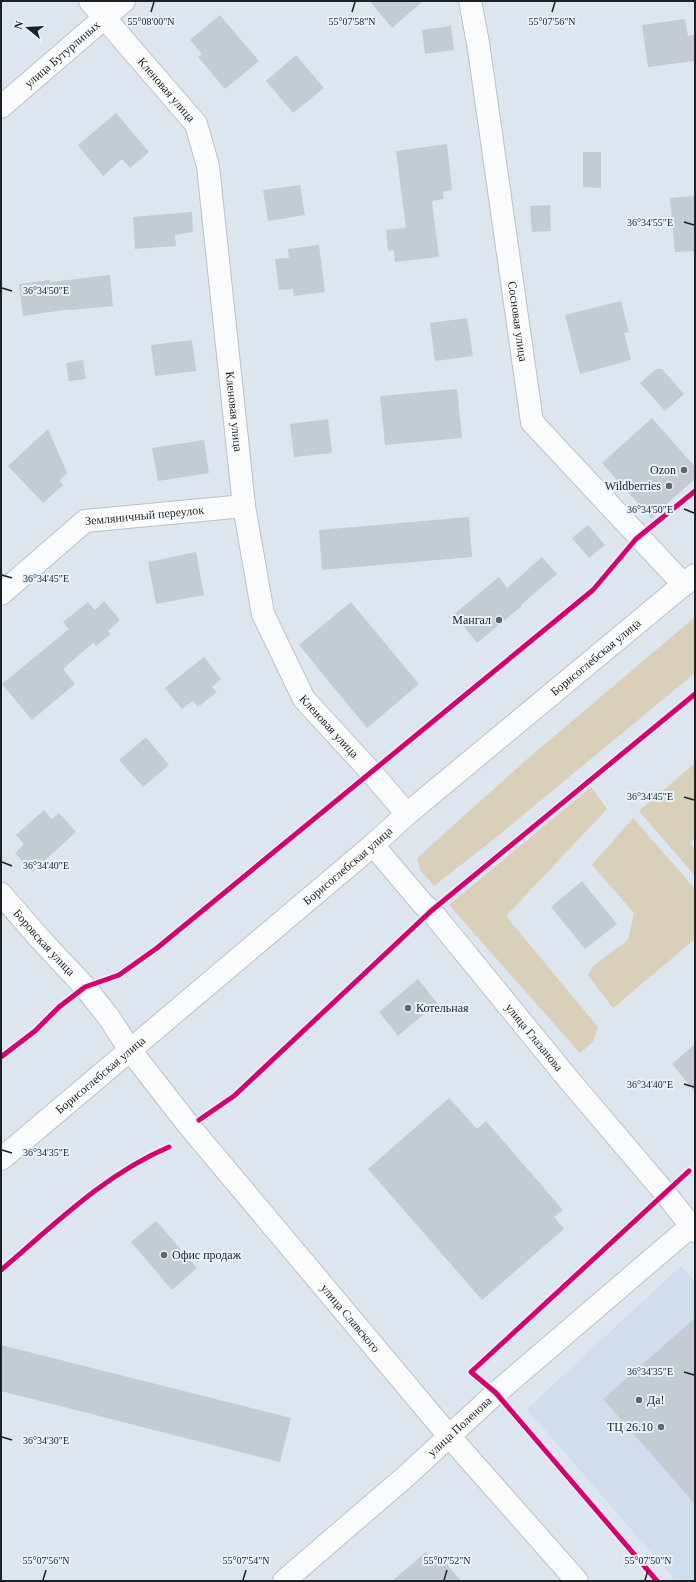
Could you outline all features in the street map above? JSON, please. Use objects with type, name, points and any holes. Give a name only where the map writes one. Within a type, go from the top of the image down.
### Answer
[{"type":"street","name":"Кленовая улица","points":[[90,1],[196,124],[208,166],[244,506],[263,614],[304,699],[371,772],[406,814]]},
{"type":"street","name":"улица Бутурлиных","points":[[1,107],[124,1]]},
{"type":"street","name":"Сосновая улица","points":[[470,1],[478,43],[532,422],[689,580]]},
{"type":"street","name":"Земляничный переулок","points":[[1,594],[85,521],[244,506]]},
{"type":"street","name":"Борисоглебская улица","points":[[1,1159],[373,845],[406,814],[689,580]]},
{"type":"street","name":"улица Глазанова","points":[[373,845],[431,911],[693,1228]]},
{"type":"street","name":"Боровская улица","points":[[1,894],[40,940],[85,987],[110,1019],[130,1050]]},
{"type":"street","name":"улица Славского","points":[[130,1050],[190,1127],[449,1436],[577,1581]]},
{"type":"street","name":"улица Поленова","points":[[284,1581],[496,1393],[693,1228]]},
{"type":"shaded area","points":[[695,617],[695,673],[494,839],[434,886],[420,870],[417,858],[525,761]]},
{"type":"shaded area","points":[[695,763],[695,838],[690,843],[695,848],[695,876],[639,811]]},
{"type":"shaded area","points":[[591,787],[607,809],[506,916],[598,1027],[593,1042],[580,1053],[449,905]]},
{"type":"shaded area","points":[[633,818],[695,889],[695,939],[613,1008],[588,975],[593,966],[628,940],[634,913],[592,865]]},
{"type":"shaded area","points":[[681,1266],[695,1282],[695,1581],[676,1581],[527,1409]]},
{"type":"building","points":[[370,1],[423,1],[392,28]]},
{"type":"building","points":[[220,15],[259,61],[225,89],[198,57],[202,54],[190,40]]},
{"type":"building","points":[[685,19],[688,36],[695,35],[695,61],[648,67],[642,25]]},
{"type":"building","points":[[451,26],[454,50],[425,54],[422,30]]},
{"type":"building","points":[[296,55],[324,88],[293,113],[266,81]]},
{"type":"building","points":[[116,113],[149,152],[130,168],[122,159],[103,176],[78,145]]},
{"type":"building","points":[[447,144],[452,190],[443,192],[444,199],[432,201],[439,257],[395,262],[394,250],[388,251],[386,230],[406,228],[396,151]]},
{"type":"building","points":[[583,152],[601,152],[601,188],[583,187]]},
{"type":"building","points":[[300,185],[305,215],[268,221],[263,190]]},
{"type":"building","points":[[695,196],[695,251],[675,252],[670,198]]},
{"type":"building","points":[[550,205],[551,231],[532,232],[530,206]]},
{"type":"building","points":[[192,212],[193,232],[175,235],[176,246],[135,249],[133,217]]},
{"type":"building","points":[[319,245],[325,292],[294,296],[293,289],[279,290],[275,259],[289,258],[288,249]]},
{"type":"building","points":[[110,275],[113,306],[71,309],[23,316],[19,284]]},
{"type":"building","points":[[621,301],[629,332],[624,333],[631,360],[580,374],[565,315]]},
{"type":"building","points":[[467,318],[473,356],[435,361],[430,323]]},
{"type":"building","points":[[192,340],[196,371],[155,376],[151,345]]},
{"type":"building","points":[[83,360],[86,379],[69,381],[66,363]]},
{"type":"building","points":[[656,369],[662,369],[684,394],[665,411],[640,383]]},
{"type":"building","points":[[457,389],[462,438],[385,445],[380,396]]},
{"type":"building","points":[[652,418],[695,467],[695,479],[651,518],[602,463]]},
{"type":"building","points":[[328,419],[332,453],[294,457],[290,424]]},
{"type":"building","points":[[48,429],[67,473],[59,481],[63,485],[43,503],[8,466]]},
{"type":"building","points":[[204,440],[209,473],[158,481],[152,448]]},
{"type":"building","points":[[469,517],[472,557],[322,570],[319,530]]},
{"type":"building","points":[[588,525],[605,545],[589,558],[572,538]]},
{"type":"building","points":[[196,552],[204,595],[156,604],[148,562]]},
{"type":"building","points":[[542,557],[557,574],[521,605],[522,606],[477,643],[454,614],[499,577],[507,588]]},
{"type":"building","points":[[104,601],[120,620],[108,631],[111,634],[96,646],[94,642],[63,669],[75,684],[32,720],[2,684],[69,629],[63,622],[88,602],[95,610]]},
{"type":"building","points":[[351,602],[419,684],[367,728],[299,645]]},
{"type":"building","points":[[204,657],[221,679],[212,687],[217,692],[198,707],[193,701],[182,709],[165,688]]},
{"type":"building","points":[[146,737],[169,765],[143,787],[119,760]]},
{"type":"building","points":[[44,810],[52,819],[59,813],[76,832],[32,872],[15,853],[24,844],[16,835]]},
{"type":"building","points":[[582,881],[617,924],[585,949],[551,907]]},
{"type":"building","name":"Котельная","points":[[418,979],[437,1003],[398,1036],[379,1012]]},
{"type":"building","points":[[695,1044],[695,1092],[672,1064]]},
{"type":"building","points":[[449,1098],[477,1129],[486,1121],[563,1210],[554,1217],[564,1229],[482,1300],[368,1169]]},
{"type":"building","name":"Офис продаж","points":[[156,1221],[197,1268],[172,1290],[131,1242]]},
{"type":"building","name":"ТЦ 26.10","points":[[695,1318],[695,1504],[603,1399]]},
{"type":"building","points":[[1,1345],[291,1418],[280,1462],[1,1391]]},
{"type":"building","points":[[426,1552],[433,1561],[440,1556],[461,1581],[392,1581]]},
{"type":"cycle path","points":[[1,1057],[35,1031],[59,1007],[85,987],[119,975],[157,948],[593,590],[636,539],[695,491]]},
{"type":"cycle path","points":[[199,1120],[234,1096],[431,911],[695,694]]},
{"type":"cycle path","points":[[1,1270],[61,1218],[102,1186],[123,1171],[169,1147]]},
{"type":"cycle path","points":[[657,1581],[496,1393],[471,1372],[689,1171]]},
{"type":"place","name":"Ozon","points":[[684,470]]},
{"type":"place","name":"Wildberries","points":[[669,486]]},
{"type":"place","name":"Мангал","points":[[499,620]]},
{"type":"place","name":"Котельная","points":[[408,1008]]},
{"type":"place","name":"Офис продаж","points":[[164,1255]]},
{"type":"place","name":"Да!","points":[[639,1400]]},
{"type":"place","name":"ТЦ 26.10","points":[[661,1427]]}]
